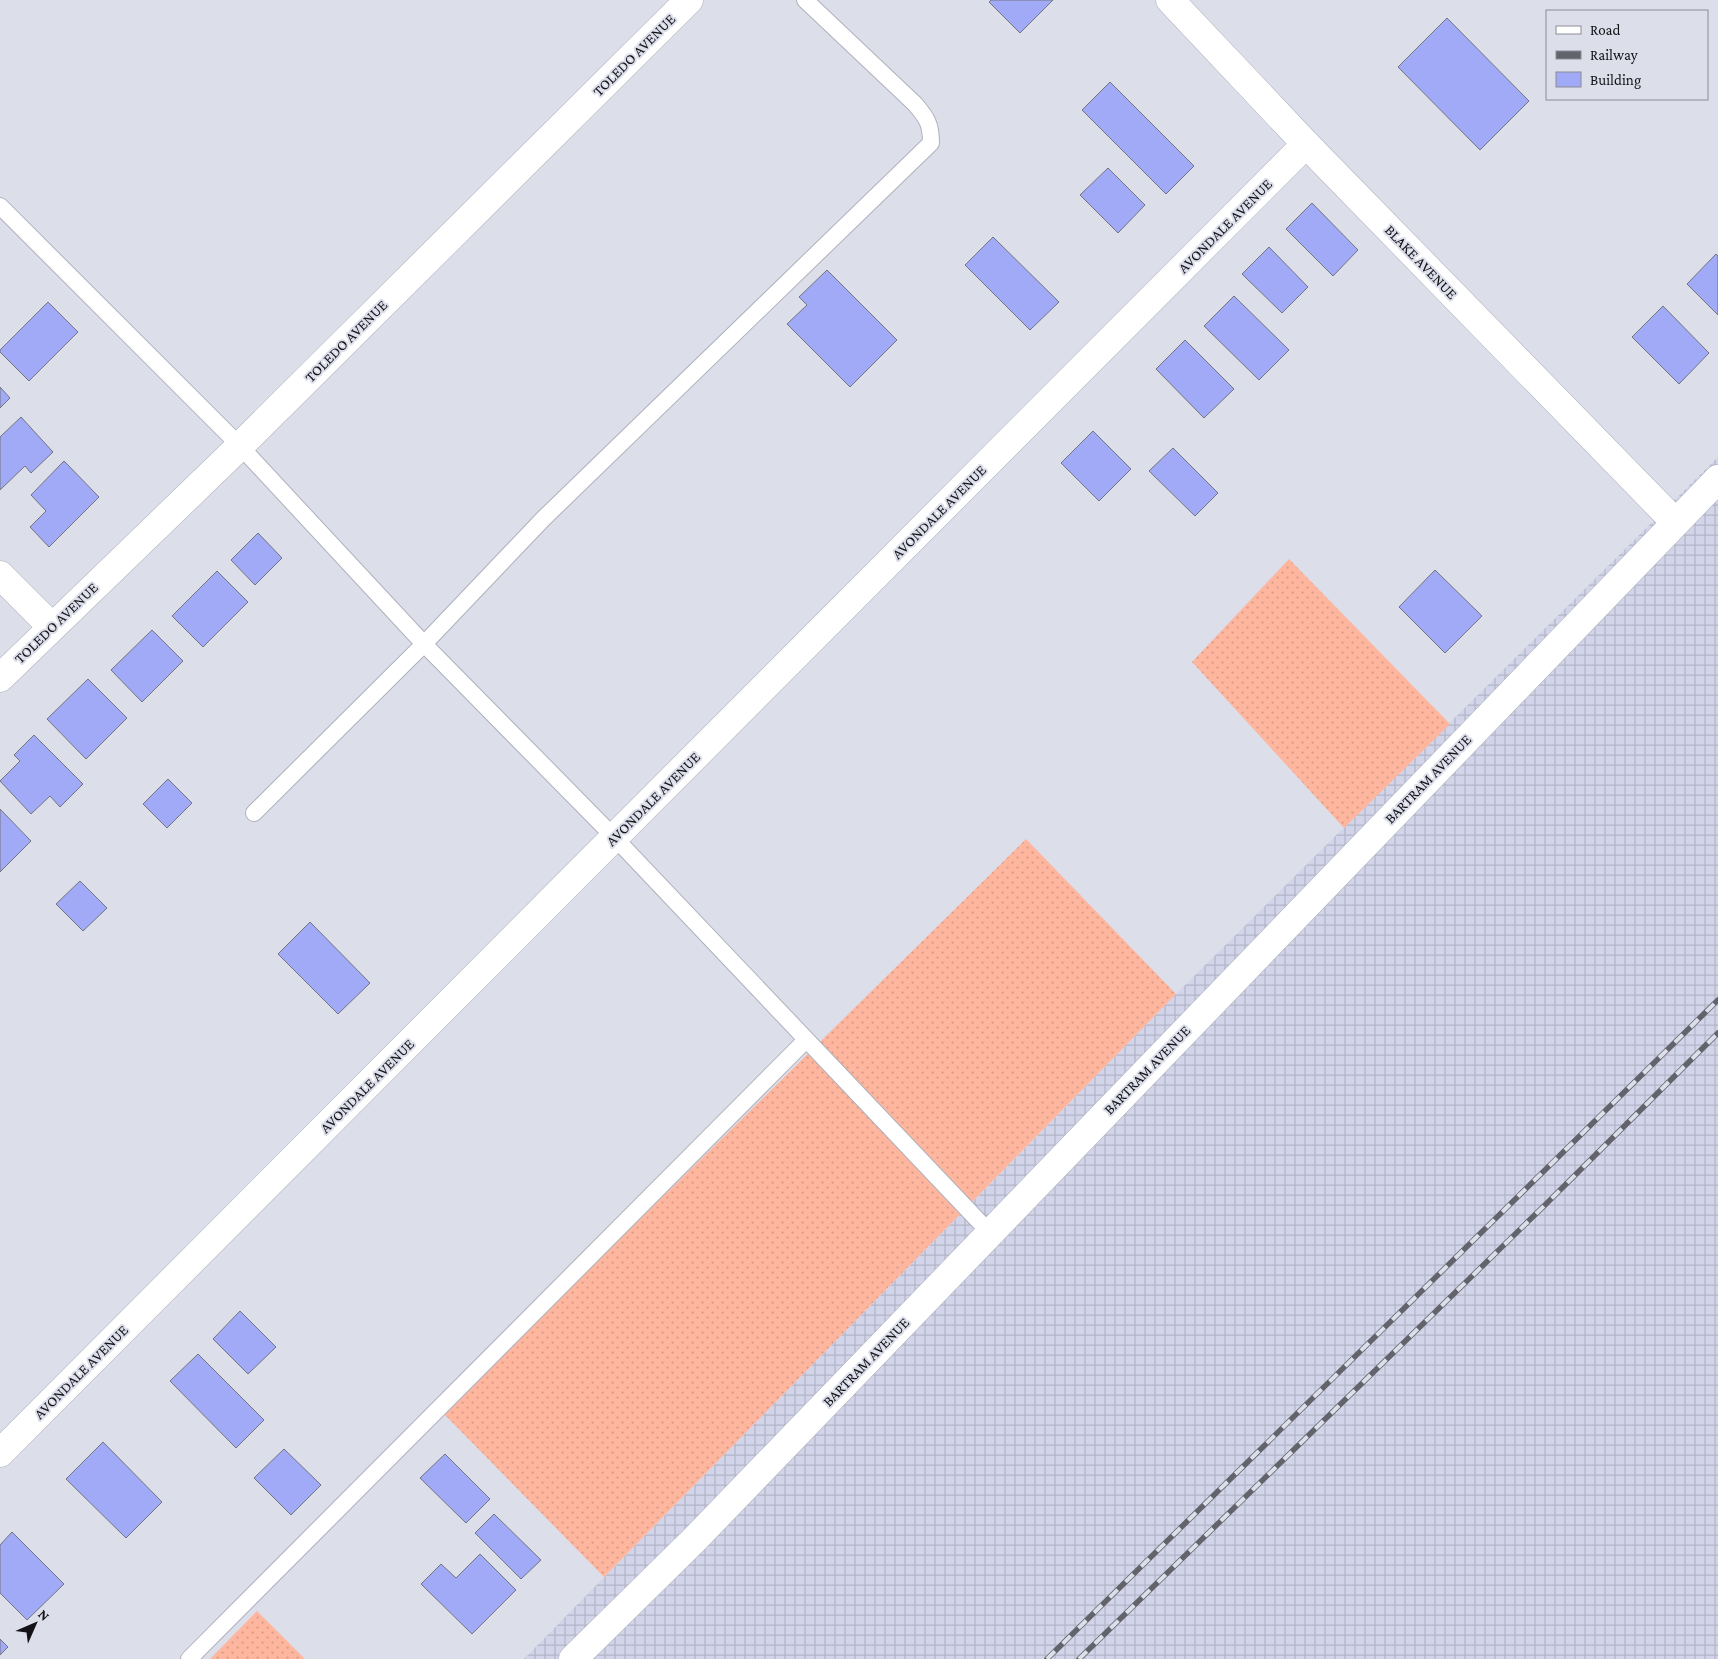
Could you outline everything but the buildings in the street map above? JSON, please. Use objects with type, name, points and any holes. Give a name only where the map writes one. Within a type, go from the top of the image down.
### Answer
[{"type":"street","name":"TOLEDO AVENUE","points":[[0,678],[240,446],[689,0]]},
{"type":"street","name":"BLAKE AVENUE","points":[[1170,0],[1306,144],[1675,522]]},
{"type":"street","name":"AVONDALE AVENUE","points":[[0,1454],[1306,144]]},
{"type":"street","name":"BARTRAM AVENUE","points":[[573,1659],[695,1539],[1718,479]]},
{"type":"street","points":[[0,575],[52,627]]},
{"type":"lane","points":[[254,813],[424,644],[543,519],[930,143],[931,130],[915,104],[805,0]]},
{"type":"lane","points":[[0,206],[240,446],[424,644],[615,838],[990,1233]]},
{"type":"lane","points":[[189,1659],[806,1040]]},
{"type":"shaded area","points":[[1718,457],[1718,1659],[524,1659],[1176,994]]},
{"type":"shaded area","points":[[1289,559],[1450,724],[1344,828],[1192,662]]},
{"type":"shaded area","points":[[1026,839],[1176,994],[604,1577],[443,1413]]},
{"type":"shaded area","points":[[257,1611],[305,1659],[210,1659]]},
{"type":"railway","points":[[1047,1659],[1718,1000]]},
{"type":"railway","points":[[1079,1659],[1545,1205],[1718,1033]]}]
